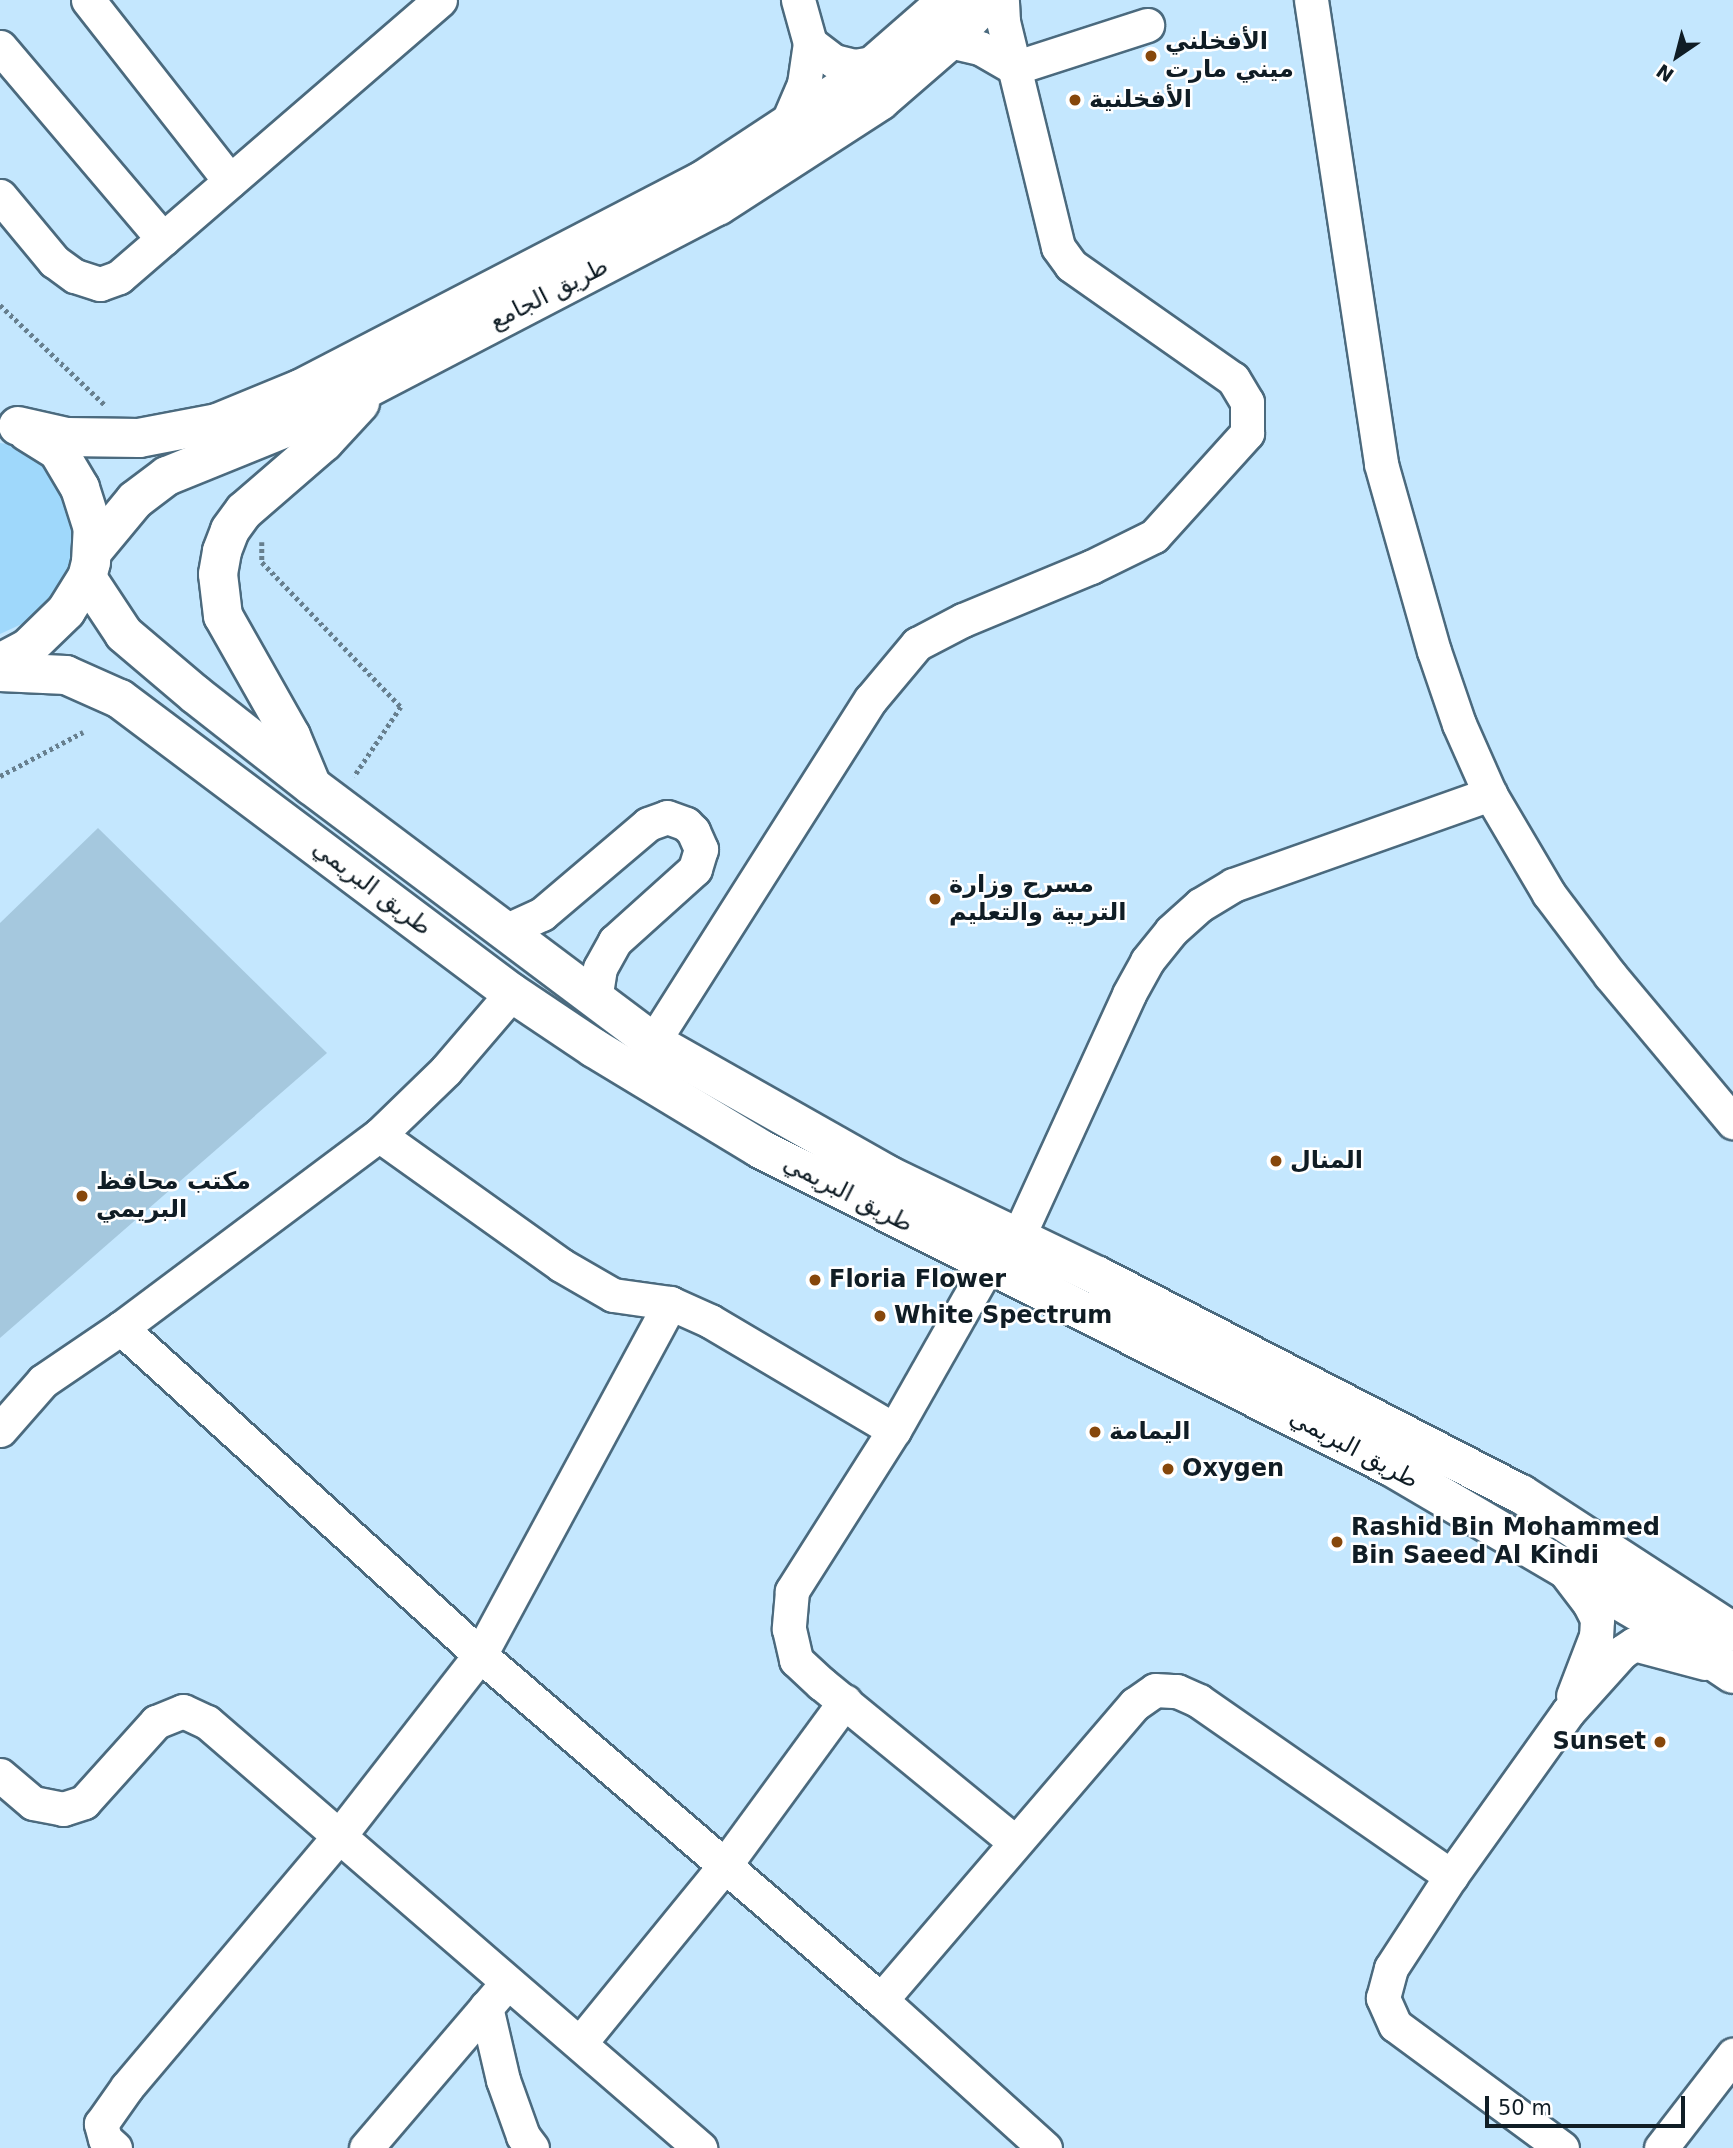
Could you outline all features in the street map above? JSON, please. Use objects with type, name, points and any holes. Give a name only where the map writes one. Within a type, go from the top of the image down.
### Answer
[{"type":"main road","name":"طريق الجامع","points":[[9,424],[67,437],[139,438],[217,423],[300,389],[702,181],[879,62],[948,0]]},
{"type":"main road","name":"طريق الجامع","points":[[0,663],[28,648],[66,611],[89,565],[135,500],[167,476],[312,417],[718,206],[880,101],[949,41],[989,0]]},
{"type":"main road","points":[[323,795],[231,634],[218,597],[218,574],[226,541],[244,511],[324,442],[375,385]]},
{"type":"main road","points":[[9,424],[58,451],[80,488],[93,529],[89,565]]},
{"type":"main road","name":"طريق البريمي","points":[[89,565],[124,634],[323,795],[653,1042],[841,1150],[1289,1373],[1521,1494],[1731,1629]]},
{"type":"main road","name":"طريق البريمي","points":[[0,673],[66,675],[120,699],[568,1033],[759,1147],[1390,1466],[1659,1624],[1733,1674]]},
{"type":"street","points":[[88,0],[230,181]]},
{"type":"street","points":[[0,196],[54,261],[75,276],[100,284],[119,277],[440,0]]},
{"type":"street","points":[[786,126],[804,84],[810,43],[798,0]]},
{"type":"street","points":[[653,1042],[871,699],[917,643],[1154,536],[1247,433],[1247,402],[1233,379],[1071,265],[1058,247],[1003,21],[1002,0]]},
{"type":"street","points":[[1311,0],[1381,464],[1434,651],[1459,724],[1490,794],[1549,894],[1611,975],[1733,1122]]},
{"type":"street","points":[[949,41],[980,48],[1014,68],[1147,25]]},
{"type":"street","points":[[810,43],[834,61],[854,66],[879,62]]},
{"type":"street","points":[[0,47],[163,239]]},
{"type":"street","points":[[1018,1237],[1129,994],[1147,961],[1171,931],[1200,905],[1233,885],[1490,794]]},
{"type":"street","points":[[505,931],[542,914],[648,824],[667,817],[686,824],[698,839],[701,849],[695,869],[615,941],[600,968],[595,998]]},
{"type":"street","points":[[0,1430],[43,1381],[121,1328],[379,1135],[446,1070],[512,993]]},
{"type":"street","points":[[379,1135],[561,1265],[613,1295],[670,1303],[717,1325],[894,1430]]},
{"type":"street","points":[[989,1263],[894,1430],[792,1591],[789,1629],[796,1660],[1015,1842]]},
{"type":"street","points":[[115,2148],[105,2139],[101,2124],[127,2087],[339,1836],[481,1655],[670,1303]]},
{"type":"street","points":[[121,1328],[481,1655],[881,2000],[1045,2148]]},
{"type":"street","points":[[1561,1567],[1589,1603],[1597,1619],[1596,1636],[1568,1712]]},
{"type":"street","points":[[1562,2148],[1395,2025],[1383,1998],[1391,1968],[1451,1876],[1568,1712],[1622,1652],[1634,1644],[1685,1656],[1733,1674]]},
{"type":"street","points":[[881,2000],[1135,1704],[1155,1690],[1177,1691],[1199,1701],[1451,1876]]},
{"type":"street","points":[[580,2043],[725,1865],[845,1702]]},
{"type":"street","points":[[0,1774],[33,1803],[63,1809],[84,1802],[156,1722],[183,1712],[206,1722],[339,1836],[496,1995],[580,2043],[700,2148]]},
{"type":"street","points":[[366,2148],[496,1995]]},
{"type":"street","points":[[496,1995],[503,2080],[523,2136],[532,2148]]},
{"type":"street","points":[[1661,2148],[1733,2055]]},
{"type":"path","points":[[0,305],[139,438]]},
{"type":"path","points":[[261,496],[262,562],[401,707],[323,795]]},
{"type":"path","points":[[0,776],[83,733]]},
{"type":"shaded area","points":[[0,443],[14,445],[45,465],[67,495],[78,531],[72,582],[50,611],[0,634]]},
{"type":"building","name":"مكتب محافظ البريمي","points":[[98,828],[327,1053],[0,1338],[0,923]]},
{"type":"place","name":"الأفخلني ميني مارت","points":[[1151,56]]},
{"type":"place","name":"الأفخلنية","points":[[1075,100]]},
{"type":"place","name":"مسرح وزارة التربية والتعليم","points":[[935,899]]},
{"type":"place","name":"المنال","points":[[1276,1161]]},
{"type":"place","name":"مكتب محافظ البريمي","points":[[82,1196]]},
{"type":"place","name":"Floria Flower","points":[[815,1280]]},
{"type":"place","name":"White Spectrum","points":[[880,1316]]},
{"type":"place","name":"اليمامة","points":[[1095,1432]]},
{"type":"place","name":"Oxygen","points":[[1168,1469]]},
{"type":"place","name":"Rashid Bin Mohammed Bin Saeed Al Kindi","points":[[1337,1542]]},
{"type":"place","name":"Sunset","points":[[1660,1742]]}]
